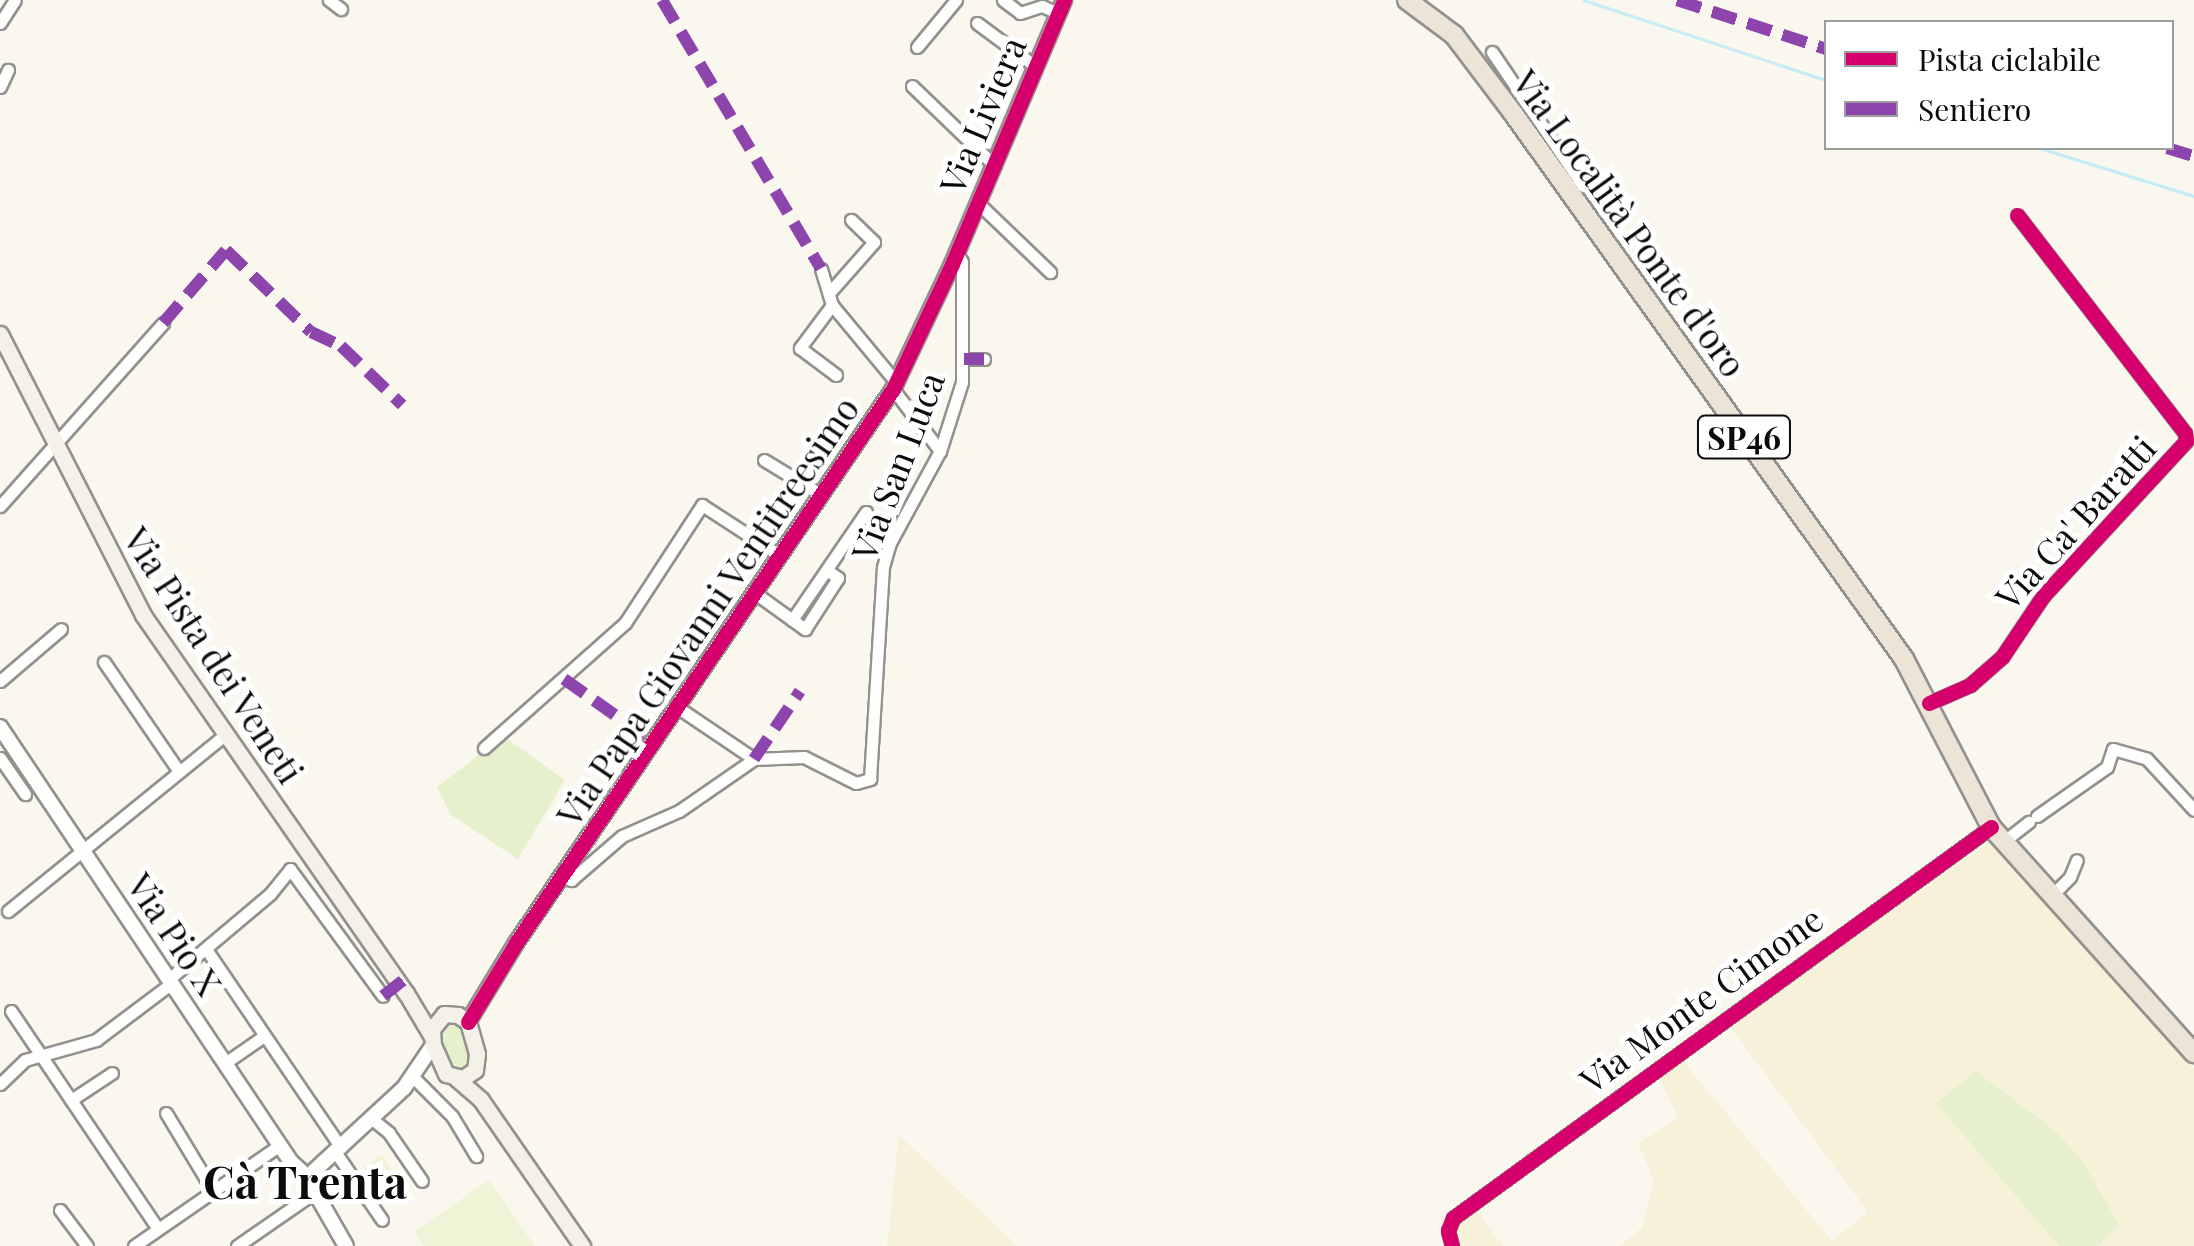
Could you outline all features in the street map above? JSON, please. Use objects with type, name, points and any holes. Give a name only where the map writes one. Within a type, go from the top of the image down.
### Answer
[{"type":"main road","name":"Via Località Ponte d'oro","points":[[1407,0],[1454,35],[1514,113],[1904,660],[1997,834],[2052,895]]},
{"type":"main road","name":"Via Pista dei Veneti","points":[[0,334],[143,616],[406,993],[432,1040]]},
{"type":"main road","name":"SP46","points":[[2052,895],[2194,1053]]},
{"type":"main road","name":"Via Pista dei Veneti","points":[[406,993],[448,1014]]},
{"type":"main road","points":[[448,1014],[468,1022],[478,1054],[475,1070],[480,1100]]},
{"type":"main road","name":"Via Papa Giovanni Ventitreesimo","points":[[432,1040],[436,1020],[448,1014]]},
{"type":"main road","points":[[432,1040],[451,1076],[480,1100],[582,1246]]},
{"type":"main road","points":[[451,1076],[475,1070]]},
{"type":"street","points":[[0,23],[15,0]]},
{"type":"street","points":[[328,0],[340,9]]},
{"type":"street","name":"Via Liviera","points":[[917,47],[956,0]]},
{"type":"street","name":"Via Liviera","points":[[957,253],[1061,6],[1020,12],[1004,0]]},
{"type":"street","name":"Via Liviera","points":[[977,22],[1035,66]]},
{"type":"street","name":"Via Località Ponte d'oro","points":[[1492,52],[1583,186]]},
{"type":"street","points":[[0,87],[8,70]]},
{"type":"street","name":"Via Liviera","points":[[912,86],[995,166]]},
{"type":"street","name":"Via Liviera","points":[[978,203],[1050,272]]},
{"type":"street","name":"Via Ca' Baratti","points":[[1929,703],[1970,686],[2002,657],[2043,596],[2186,441],[2185,434],[2017,216]]},
{"type":"street","points":[[836,375],[800,348],[874,242],[851,220]]},
{"type":"street","name":"Via San Luca","points":[[754,759],[804,756],[856,783],[870,779],[882,567],[890,543],[940,451],[958,397],[964,359],[962,262],[957,253]]},
{"type":"street","name":"Via Papa Giovanni Ventitreesimo","points":[[468,1022],[484,990],[894,386],[957,253]]},
{"type":"street","points":[[820,269],[831,299],[894,386]]},
{"type":"street","points":[[0,506],[163,323]]},
{"type":"street","name":"Via San Luca","points":[[964,359],[984,359]]},
{"type":"street","name":"Via Papa Giovanni Ventitreesimo","points":[[894,386],[940,451]]},
{"type":"street","name":"Via Papa Giovanni Ventitreesimo","points":[[764,460],[820,494]]},
{"type":"street","points":[[484,748],[625,623],[702,506],[779,556]]},
{"type":"street","points":[[756,593],[792,620],[866,512]]},
{"type":"street","points":[[0,682],[62,629]]},
{"type":"street","points":[[104,662],[178,770]]},
{"type":"street","name":"Via Papa Giovanni Ventitreesimo","points":[[677,707],[754,759]]},
{"type":"street","name":"Via Pio X","points":[[0,726],[280,1145],[310,1180],[346,1246]]},
{"type":"street","points":[[8,911],[81,847],[227,733]]},
{"type":"street","name":"Via Monte Cimone","points":[[1452,1246],[1449,1225],[1570,1131],[1997,834],[2033,819],[2106,767],[2112,749],[2132,751],[2147,759],[2194,810]]},
{"type":"street","points":[[0,758],[25,794]]},
{"type":"street","points":[[563,877],[570,880],[622,836],[679,811],[754,759]]},
{"type":"street","points":[[2052,895],[2070,877],[2077,860]]},
{"type":"street","points":[[0,1084],[25,1060],[38,1054],[96,1040],[171,981],[280,885],[290,869],[383,996]]},
{"type":"street","points":[[206,948],[382,1220]]},
{"type":"street","name":"Via Papa Giovanni Ventitreesimo","points":[[448,1014],[484,990]]},
{"type":"street","points":[[11,1011],[158,1229]]},
{"type":"street","points":[[225,1063],[264,1036]]},
{"type":"street","name":"Via Papa Giovanni Ventitreesimo","points":[[310,1180],[410,1084],[432,1040]]},
{"type":"street","points":[[71,1100],[112,1073]]},
{"type":"street","points":[[410,1084],[451,1076]]},
{"type":"street","points":[[410,1084],[452,1116],[476,1156]]},
{"type":"street","points":[[166,1113],[213,1191]]},
{"type":"street","points":[[372,1119],[389,1133],[422,1182]]},
{"type":"street","points":[[134,1246],[280,1145]]},
{"type":"street","points":[[237,1246],[310,1180]]},
{"type":"street","points":[[60,1210],[87,1246]]},
{"type":"shaded area","points":[[1991,840],[2194,1069],[2194,1246],[2097,1246],[2119,1225],[1936,1103],[2059,1246],[1620,1246],[1642,1227],[1654,1181],[1638,1143],[1678,1118],[1659,1077],[1682,1060],[1832,1241],[1868,1212],[1729,1026]]},
{"type":"shaded area","points":[[899,1133],[901,1137],[1018,1246],[887,1246]]},
{"type":"shaded area","points":[[1476,1209],[1503,1246],[1455,1246],[1452,1228]]},
{"type":"green space","points":[[503,736],[565,780],[518,859],[451,815],[437,787]]},
{"type":"green space","points":[[452,1019],[460,1024],[470,1055],[469,1064],[461,1070],[452,1069],[446,1061],[438,1035],[439,1025]]},
{"type":"green space","points":[[1976,1071],[2058,1133],[2083,1162],[2119,1225],[2097,1246],[2059,1246],[1936,1103]]},
{"type":"green space","points":[[382,1155],[407,1192],[388,1205],[363,1167]]},
{"type":"green space","points":[[489,1180],[535,1246],[424,1246],[414,1232]]},
{"type":"waterway","points":[[1584,0],[1824,79]]},
{"type":"waterway","points":[[2046,150],[2194,196]]},
{"type":"marked path","points":[[662,0],[821,269]]},
{"type":"marked path","points":[[1677,0],[1824,48]]},
{"type":"marked path","points":[[2174,150],[2194,156]]},
{"type":"marked path","points":[[163,323],[226,250],[311,332],[341,346],[402,405]]},
{"type":"marked path","points":[[964,359],[984,359]]},
{"type":"marked path","points":[[564,679],[653,742]]},
{"type":"marked path","points":[[754,759],[800,691]]},
{"type":"marked path","points":[[383,996],[406,978]]},
{"type":"cycle path","points":[[468,1022],[516,943],[893,389],[952,264],[1064,0]]},
{"type":"cycle path","points":[[1929,703],[1970,685],[2002,657],[2043,596],[2186,441],[2185,433],[2017,215]]},
{"type":"cycle path","points":[[1452,1246],[1448,1231],[1453,1218],[1991,827]]},
{"type":"district","name":"Cà Trenta","points":[[305,1181]]}]
